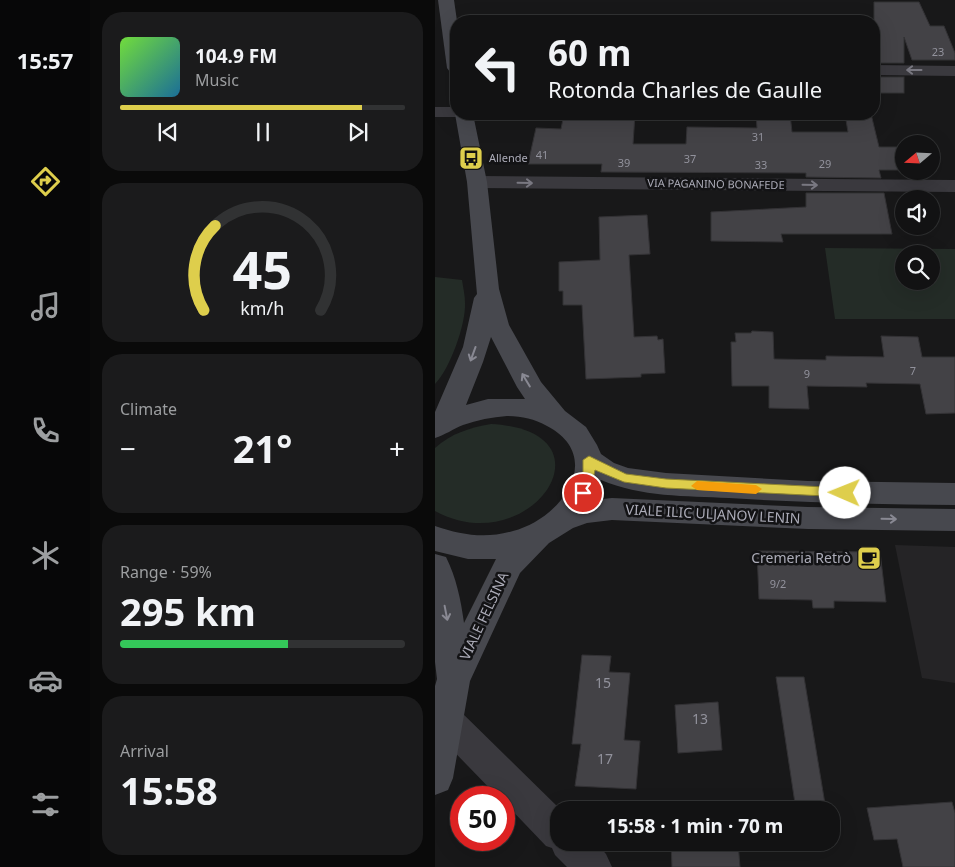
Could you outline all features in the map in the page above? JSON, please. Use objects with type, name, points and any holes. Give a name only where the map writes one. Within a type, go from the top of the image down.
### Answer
[{"type":"street","points":[[446,0],[450,27]]},
{"type":"street","points":[[880,70],[955,70]]},
{"type":"street","points":[[435,112],[450,112]]},
{"type":"street","points":[[465,120],[477,182],[487,289],[497,325],[530,387],[557,418],[576,433],[583,443],[589,460],[589,473],[583,493],[552,527]]},
{"type":"street","name":"VIA PAGANINO BONAFEDE","points":[[477,182],[955,186]]},
{"type":"street","points":[[439,426],[460,389],[481,331],[487,289]]},
{"type":"street","points":[[439,426],[473,412],[508,407],[542,412],[557,418]]},
{"type":"street","name":"VIALE ILIC ULJANOV LENIN","points":[[589,460],[604,470],[624,478],[666,484],[808,492],[955,494]]},
{"type":"street","name":"VIALE ILIC ULJANOV LENIN","points":[[435,538],[457,545],[476,548],[515,543],[586,512],[612,509],[808,518],[955,520]]},
{"type":"street","name":"VIALE FELSINA","points":[[435,778],[453,681],[499,581],[508,565],[522,550],[552,527]]},
{"type":"street","name":"VIALE FELSINA","points":[[435,566],[439,577],[449,633],[453,681]]},
{"type":"street","points":[[446,720],[550,824]]},
{"type":"street","points":[[577,851],[593,867]]},
{"type":"shaded area","points":[[825,248],[895,249],[895,290],[940,290],[940,249],[955,249],[955,319],[835,319]]},
{"type":"shaded area","points":[[435,277],[462,280],[465,312],[456,346],[446,368],[435,384]]},
{"type":"shaded area","points":[[491,424],[530,432],[550,448],[555,468],[547,490],[528,508],[502,520],[470,522],[435,511],[435,448],[448,438],[461,432]]},
{"type":"shaded area","points":[[895,545],[955,547],[955,683],[922,678]]},
{"type":"building","points":[[874,2],[919,2],[930,26],[944,26],[955,53],[955,60],[912,60],[904,37],[904,63],[880,63],[880,15],[874,15]]},
{"type":"building","points":[[880,77],[904,77],[904,93],[880,93]]},
{"type":"building","points":[[563,120],[635,120],[633,144],[686,144],[687,127],[757,128],[756,120],[791,120],[792,132],[848,132],[846,120],[872,120],[879,147],[895,147],[895,170],[879,170],[881,178],[806,177],[806,173],[601,172],[602,164],[528,164],[536,128],[561,129]]},
{"type":"building","points":[[806,193],[884,193],[892,234],[781,234],[783,242],[711,241],[711,212],[806,207]]},
{"type":"building","points":[[647,215],[650,254],[629,255],[634,337],[657,336],[658,340],[663,339],[665,373],[641,374],[641,377],[586,379],[582,305],[563,305],[563,291],[559,291],[559,262],[600,260],[599,217]]},
{"type":"building","points":[[752,331],[773,332],[774,359],[826,360],[826,356],[884,357],[881,336],[918,337],[922,357],[955,357],[955,413],[926,414],[920,384],[866,383],[867,387],[807,386],[809,409],[769,408],[769,386],[732,386],[731,342],[736,342],[735,333],[751,333]]},
{"type":"building","points":[[757,551],[880,552],[886,602],[834,601],[834,608],[813,608],[812,600],[759,599]]},
{"type":"building","points":[[582,655],[611,656],[609,672],[630,673],[624,740],[640,741],[636,789],[575,786],[581,744],[572,744]]},
{"type":"building","points":[[776,677],[804,677],[825,801],[795,801]]},
{"type":"building","points":[[718,702],[722,750],[678,753],[675,705]]},
{"type":"building","points":[[952,802],[955,813],[955,867],[903,867],[897,839],[874,840],[867,808]]},
{"type":"building","points":[[671,851],[739,851],[740,867],[672,867]]},
{"type":"slow traffic","points":[[697,486],[756,489]]},
{"type":"place","name":"Allende","points":[[471,158]]},
{"type":"place","name":"Cremeria Retrò","points":[[869,558]]},
{"type":"route","points":[[583,493],[589,473],[589,460],[604,470],[624,478],[666,484],[845,493]]}]
